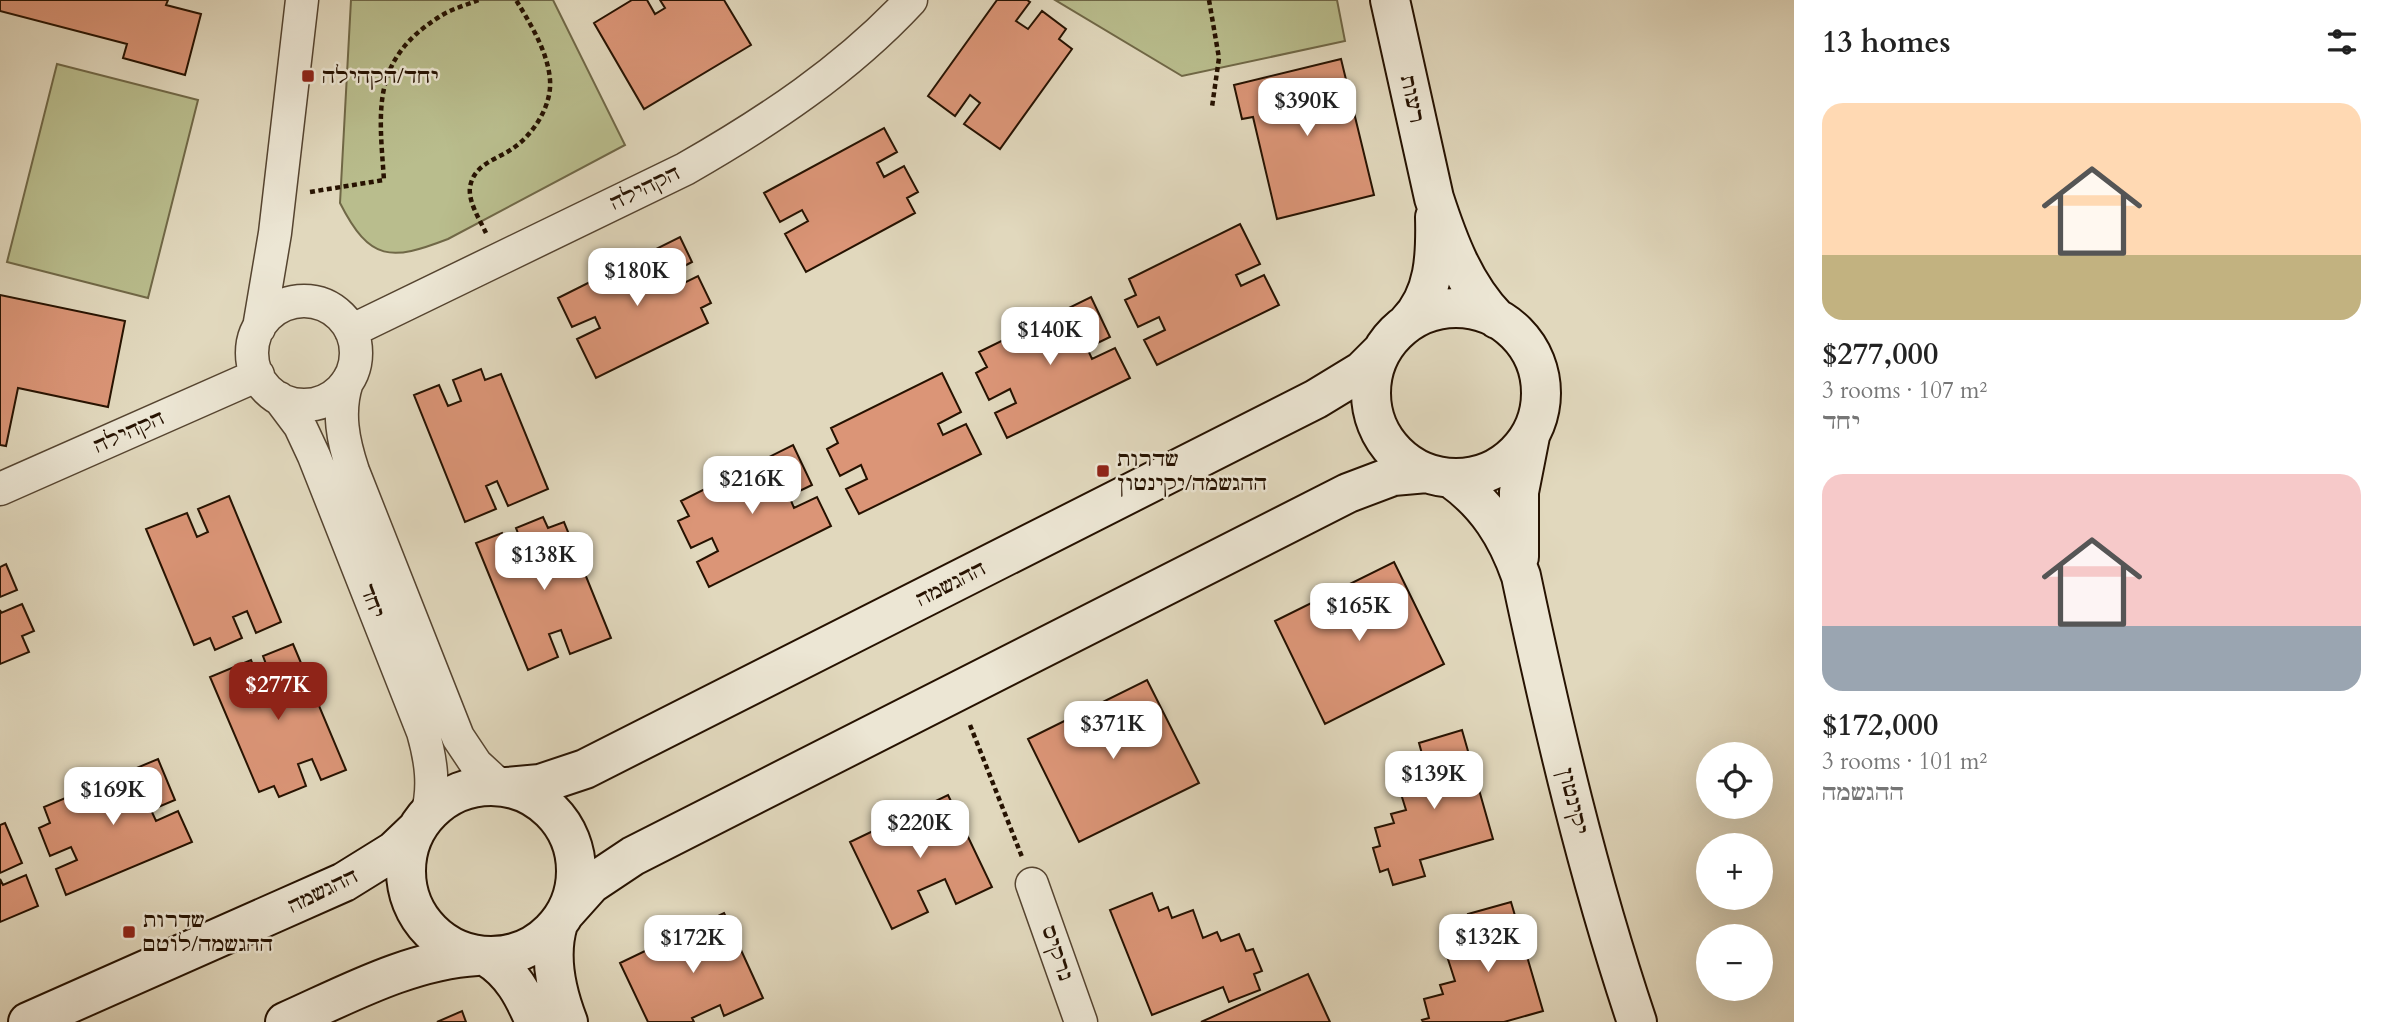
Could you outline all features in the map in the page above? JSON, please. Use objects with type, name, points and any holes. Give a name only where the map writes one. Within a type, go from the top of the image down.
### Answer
[{"type":"street","points":[[275,233],[280,257],[292,278],[310,298],[342,317],[351,331],[356,355],[347,382],[334,396],[319,403],[302,405],[279,398],[267,389],[258,375],[252,351],[259,328],[275,233],[302,0]]},
{"type":"street","name":"הקהילה","points":[[351,331],[685,169],[766,120],[837,69],[911,0]]},
{"type":"street","name":"רעות","points":[[1390,0],[1434,198],[1447,238],[1479,298],[1497,318]]},
{"type":"street","name":"רעות","points":[[1408,323],[1420,310],[1432,276],[1436,237],[1434,198]]},
{"type":"street","points":[[259,328],[269,315],[282,306],[298,301],[322,304]]},
{"type":"street","points":[[285,1022],[412,969],[450,959],[514,954],[527,948],[539,942],[591,884],[633,856],[1356,489],[1401,475],[1439,476],[1479,476],[1492,471],[1514,456],[1530,435],[1539,410],[1538,370],[1533,357],[1518,335],[1497,318],[1472,309],[1432,311],[1408,323],[1397,331],[1381,352],[1372,377],[1371,403],[1379,430],[1394,452],[1415,468],[1439,476]]},
{"type":"street","name":"ההגשמה","points":[[504,787],[540,784],[585,769],[1323,394],[1362,370],[1381,352]]},
{"type":"street","name":"הקהילה","points":[[0,489],[258,375]]},
{"type":"street","name":"יחד","points":[[347,382],[342,400],[342,424],[353,471],[458,737],[476,764],[504,787]]},
{"type":"street","name":"יחד","points":[[279,398],[300,426],[311,448],[423,732],[432,782],[421,822]]},
{"type":"street","name":"יקינטון","points":[[1521,576],[1518,506],[1520,478],[1530,435]]},
{"type":"street","name":"יקינטון","points":[[1439,476],[1473,495],[1491,515],[1510,546],[1521,576],[1573,804],[1602,913],[1637,1022]]},
{"type":"street","points":[[535,1022],[518,987],[499,964],[482,956],[461,952],[439,939],[421,920],[409,895],[407,854],[421,822],[442,801],[467,789],[504,787],[532,796],[561,823],[568,835],[573,848],[576,875],[571,901],[554,938],[554,970],[568,1022]]},
{"type":"street","name":"ההגשמה","points":[[28,1022],[344,882],[394,851],[421,822]]},
{"type":"street","name":"נרקיס","points":[[1032,884],[1081,1022]]},
{"type":"path","points":[[279,197],[384,180],[380,118],[382,90],[391,63],[413,37],[440,16],[479,0]]},
{"type":"path","points":[[497,260],[474,206],[470,188],[476,170],[513,149],[533,130],[546,105],[550,80],[535,33],[516,0]]},
{"type":"path","points":[[1209,0],[1219,58],[1212,107]]},
{"type":"path","points":[[957,692],[1032,884]]},
{"type":"green space","points":[[351,0],[553,0],[625,145],[448,239],[397,253],[372,246],[362,237],[340,203]]},
{"type":"green space","points":[[1055,0],[1337,0],[1345,41],[1182,76]]},
{"type":"green space","points":[[57,64],[198,100],[148,298],[7,262]]},
{"type":"building","points":[[0,0],[168,0],[166,5],[201,14],[185,75],[123,58],[127,44],[0,11]]},
{"type":"building","points":[[632,0],[647,0],[655,14],[665,8],[660,0],[724,0],[751,45],[644,109],[594,23]]},
{"type":"building","points":[[997,0],[1027,0],[1030,2],[1016,21],[1028,29],[1042,11],[1066,29],[1059,39],[1072,49],[1000,149],[964,124],[980,103],[970,95],[955,116],[928,96]]},
{"type":"building","points":[[1341,59],[1374,195],[1277,219],[1253,117],[1242,119],[1234,85]]},
{"type":"building","points":[[884,128],[897,152],[877,163],[884,177],[904,166],[918,192],[907,198],[915,213],[806,272],[785,234],[808,221],[802,210],[780,222],[764,193]]},
{"type":"building","points":[[1240,224],[1260,264],[1236,275],[1241,286],[1264,275],[1279,305],[1157,365],[1144,340],[1165,330],[1159,317],[1138,327],[1125,300],[1136,295],[1129,279]]},
{"type":"building","points":[[680,237],[692,262],[671,273],[678,286],[698,276],[711,303],[701,308],[708,323],[596,378],[577,339],[600,328],[595,317],[572,327],[558,298]]},
{"type":"building","points":[[0,295],[125,321],[108,407],[18,388],[6,446],[0,445]]},
{"type":"building","points":[[1091,297],[1110,337],[1087,348],[1092,359],[1115,348],[1130,378],[1007,438],[995,413],[1016,403],[1010,389],[989,400],[976,373],[987,367],[979,352]]},
{"type":"building","points":[[481,369],[485,380],[501,374],[548,489],[508,506],[497,481],[486,486],[496,509],[465,522],[414,395],[439,385],[448,406],[461,401],[453,380]]},
{"type":"building","points":[[942,373],[961,412],[938,424],[943,435],[966,424],[981,454],[859,514],[846,489],[867,479],[861,465],[840,476],[827,449],[838,443],[831,428]]},
{"type":"building","points":[[793,445],[812,485],[789,496],[794,508],[817,497],[831,526],[709,587],[697,562],[718,551],[712,538],[691,548],[678,521],[689,516],[681,501]]},
{"type":"building","points":[[229,496],[281,622],[256,633],[247,611],[233,617],[242,638],[215,650],[210,638],[194,645],[146,529],[187,513],[197,537],[208,532],[198,509]]},
{"type":"building","points":[[543,517],[548,528],[564,522],[611,638],[570,654],[561,630],[549,634],[558,657],[528,670],[476,543],[502,533],[511,555],[524,549],[516,528]]},
{"type":"building","points":[[1394,562],[1444,664],[1325,724],[1275,621]]},
{"type":"building","points":[[6,564],[17,590],[0,597],[0,567]]},
{"type":"building","points":[[22,604],[34,631],[22,636],[29,652],[0,664],[0,610],[1,613]]},
{"type":"building","points":[[293,644],[346,770],[321,780],[312,759],[298,764],[306,786],[279,797],[274,786],[259,792],[210,677],[251,660],[261,684],[272,680],[263,656]]},
{"type":"building","points":[[1147,680],[1199,783],[1079,842],[1028,739]]},
{"type":"building","points":[[1462,730],[1493,839],[1420,860],[1425,876],[1393,885],[1388,869],[1380,872],[1373,848],[1380,846],[1375,828],[1394,823],[1391,814],[1406,810],[1397,781],[1418,775],[1415,764],[1424,761],[1419,743]]},
{"type":"building","points":[[158,759],[175,800],[151,810],[156,821],[178,811],[192,842],[66,895],[56,869],[77,860],[71,847],[50,856],[39,828],[50,823],[44,807]]},
{"type":"building","points":[[948,795],[992,887],[956,904],[945,879],[918,891],[928,912],[892,929],[850,842]]},
{"type":"building","points":[[5,823],[22,863],[0,873],[0,825]]},
{"type":"building","points":[[26,875],[38,906],[0,922],[0,879],[3,885]]},
{"type":"building","points":[[1152,893],[1159,911],[1168,907],[1172,918],[1193,910],[1203,938],[1217,932],[1221,941],[1239,934],[1246,951],[1253,949],[1262,971],[1254,974],[1260,990],[1229,1002],[1223,987],[1152,1015],[1110,910]]},
{"type":"building","points":[[1511,902],[1543,1011],[1504,1022],[1423,1022],[1422,1020],[1429,1018],[1424,999],[1443,994],[1440,985],[1455,981],[1446,953],[1467,947],[1464,935],[1473,933],[1468,914]]},
{"type":"building","points":[[724,913],[763,998],[724,1016],[720,1005],[692,1018],[694,1022],[648,1022],[620,963]]},
{"type":"building","points":[[1308,974],[1330,1022],[1201,1022]]},
{"type":"building","points":[[462,1011],[466,1022],[437,1022]]},
{"type":"place","name":"יחד/הקהילה","points":[[308,76]]},
{"type":"place","name":"שדרות ההגשמה/יקינטון","points":[[1103,471]]},
{"type":"place","name":"שדרות ההגשמה/לוטם","points":[[129,932]]}]
